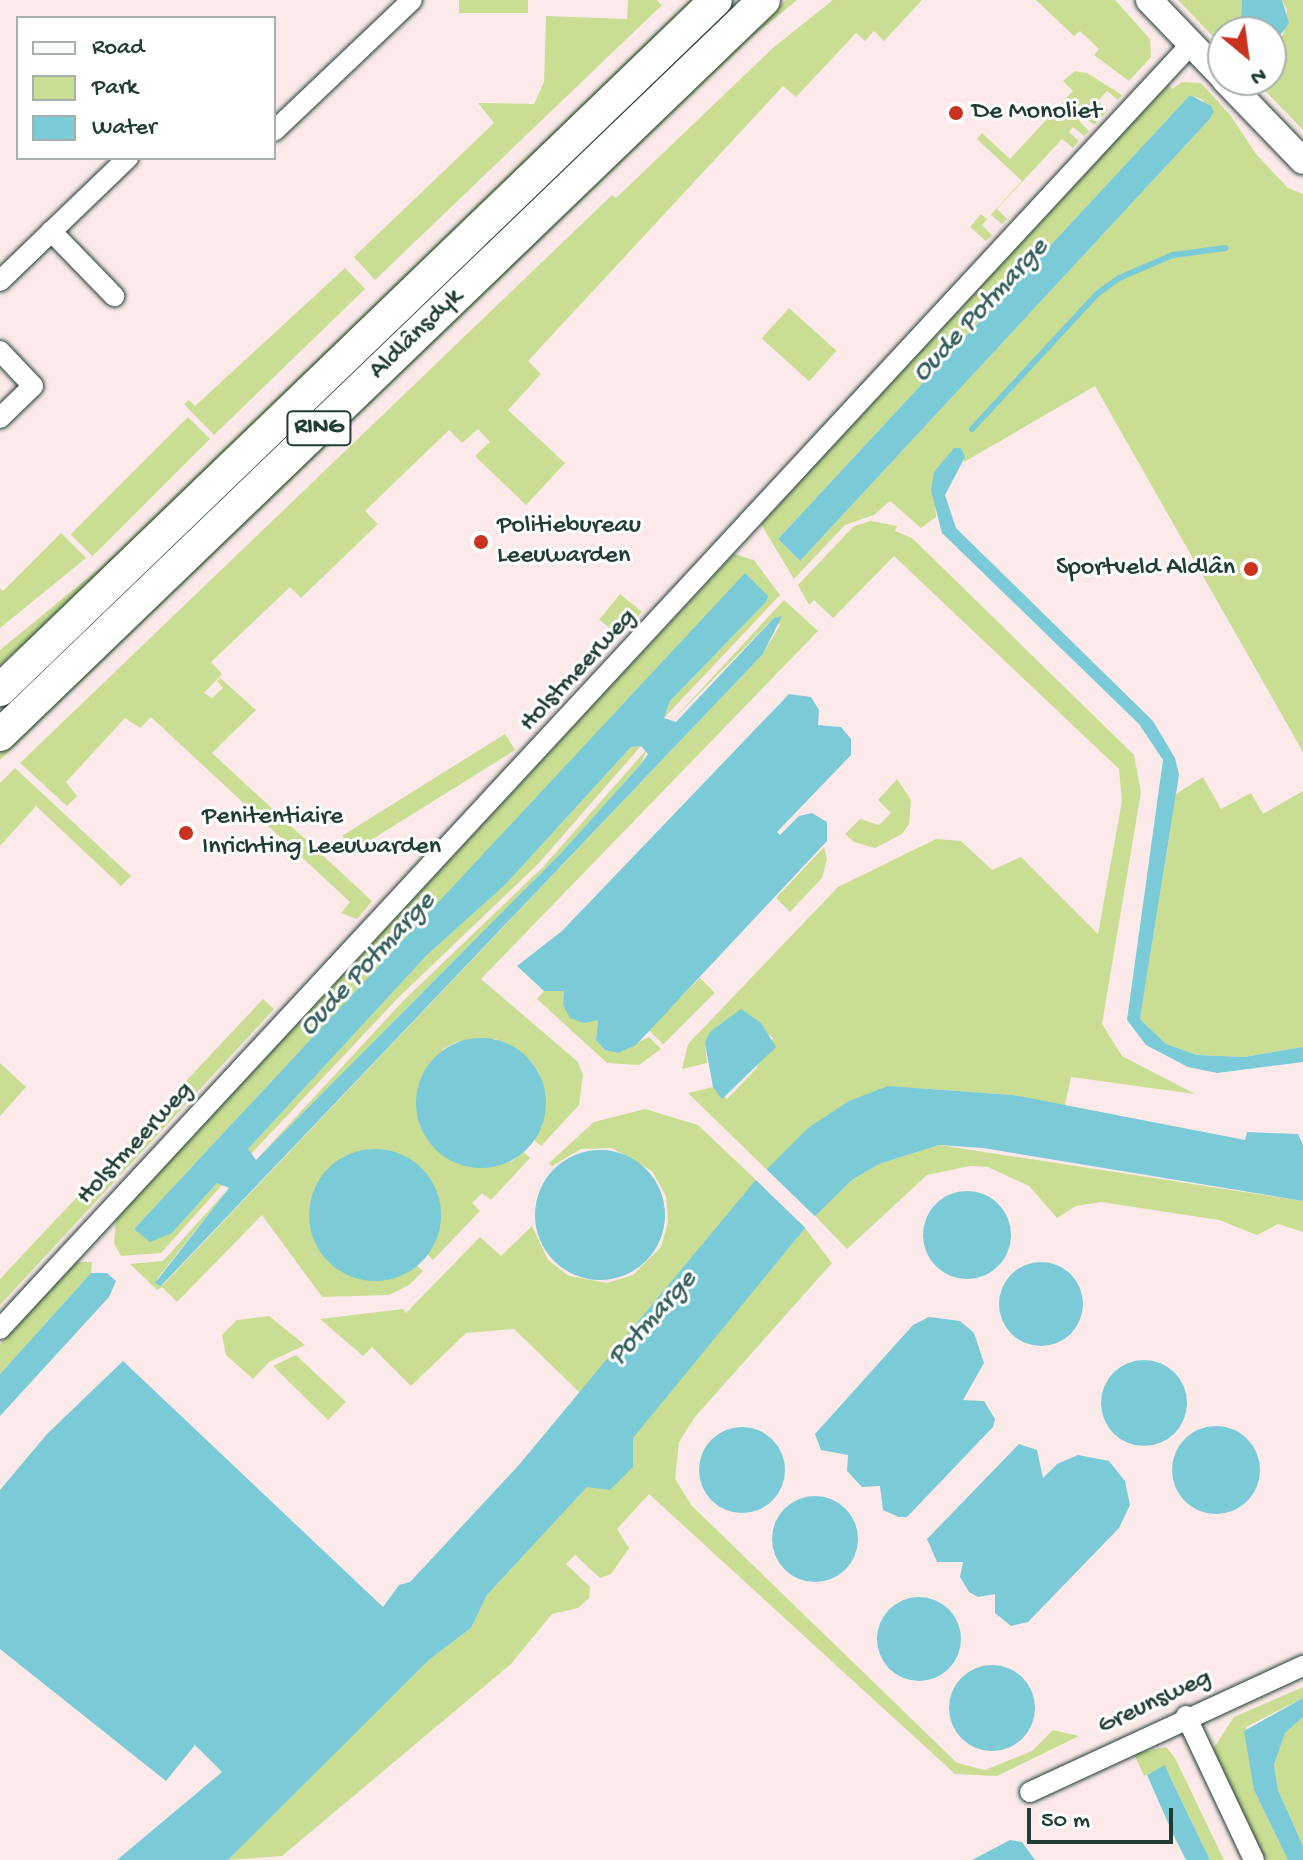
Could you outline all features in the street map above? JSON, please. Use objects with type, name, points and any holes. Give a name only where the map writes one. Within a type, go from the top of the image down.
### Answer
[{"type":"main road","name":"Aldlânsdyk","points":[[0,690],[716,0]]},
{"type":"main road","name":"Aldlânsdyk","points":[[0,735],[764,0]]},
{"type":"street","points":[[276,129],[412,0]]},
{"type":"street","points":[[1149,0],[1207,61]]},
{"type":"street","name":"Holstmeerweg","points":[[0,1329],[1191,44]]},
{"type":"street","points":[[1240,96],[1303,161]]},
{"type":"street","points":[[0,281],[126,160]]},
{"type":"street","points":[[51,231],[114,296]]},
{"type":"street","points":[[0,351],[33,386],[0,418]]},
{"type":"street","name":"Greunsweg","points":[[1030,1792],[1186,1716],[1303,1666]]},
{"type":"street","points":[[1186,1716],[1254,1860]]},
{"type":"green space","points":[[459,0],[528,0],[528,13],[459,13]]},
{"type":"green space","points":[[628,0],[656,0],[662,5],[375,280],[354,257],[494,123],[478,103],[534,104],[544,82],[546,16],[627,19]]},
{"type":"green space","points":[[690,0],[701,0],[98,580],[0,665],[0,650],[101,567]]},
{"type":"green space","points":[[786,0],[797,0],[752,37],[0,760],[0,750]]},
{"type":"green space","points":[[833,0],[922,0],[884,41],[874,31],[865,41],[856,33],[796,97],[783,86],[528,361],[541,374],[508,410],[565,463],[526,505],[475,456],[490,442],[478,429],[462,443],[449,430],[365,511],[378,524],[301,598],[290,587],[211,662],[222,674],[204,693],[212,698],[223,688],[217,681],[220,678],[256,710],[212,753],[372,901],[357,919],[341,913],[350,902],[151,717],[140,728],[125,718],[66,782],[77,796],[67,806],[20,763],[612,195],[616,198],[774,47]]},
{"type":"green space","points":[[1036,0],[1115,0],[1150,39],[1151,57],[1129,81],[1094,55],[1099,49],[1080,31],[1074,36]]},
{"type":"green space","points":[[1178,0],[1242,0],[1241,16],[1207,16],[1207,30]]},
{"type":"green space","points":[[1282,0],[1303,0],[1303,130],[1270,96],[1287,96],[1287,10]]},
{"type":"green space","points":[[1075,71],[1087,73],[1122,95],[1118,100],[1107,91],[1098,101],[1108,110],[1094,125],[1083,116],[1079,121],[1089,131],[1084,136],[1073,127],[1069,132],[1079,141],[1073,148],[1062,139],[997,209],[1007,219],[1002,224],[991,215],[982,225],[992,235],[986,241],[970,227],[981,214],[987,219],[1022,181],[977,139],[982,133],[1010,159],[1073,91],[1063,81]]},
{"type":"green space","points":[[1182,82],[1201,83],[1207,90],[1207,96],[1213,96],[1231,116],[1256,154],[1288,188],[1303,194],[1303,752],[1095,386],[964,462],[964,457],[934,472],[936,517],[921,528],[890,501],[874,515],[845,525],[794,579],[761,524],[1168,85],[1172,89]],"holes":[[[1190,95],[1203,100],[1208,121],[800,561],[778,539]]]},
{"type":"green space","points":[[345,268],[365,289],[214,435],[184,404],[189,400],[195,406]]},
{"type":"green space","points":[[789,308],[837,351],[809,381],[762,338]]},
{"type":"green space","points":[[188,417],[210,439],[93,556],[71,534]]},
{"type":"green space","points":[[871,521],[897,526],[895,531],[912,538],[1134,755],[1141,792],[1102,1024],[1122,1056],[1195,1094],[1071,1077],[1064,1109],[1013,1095],[917,1088],[767,1170],[688,1093],[713,1087],[727,1099],[756,1069],[773,1038],[741,1010],[705,1043],[707,1063],[682,1069],[688,1044],[838,887],[936,839],[961,841],[992,870],[1021,857],[1098,934],[1122,801],[1119,769],[894,556],[833,618],[814,600],[809,605],[798,585],[854,526]]},
{"type":"green space","points":[[61,533],[86,558],[0,628],[0,588],[3,591]]},
{"type":"green space","points":[[734,554],[754,560],[780,595],[664,718],[670,701],[766,602],[745,574],[134,1229],[172,1233],[217,1183],[224,1183],[161,1253],[121,1256],[114,1243],[116,1219]]},
{"type":"green space","points":[[620,594],[642,612],[621,637],[599,620]]},
{"type":"green space","points":[[784,600],[818,631],[481,979],[578,1062],[583,1075],[579,1105],[541,1146],[535,1141],[540,1074],[531,1061],[496,1039],[456,1042],[443,1049],[419,1123],[426,1137],[434,1148],[511,1162],[524,1152],[530,1158],[491,1200],[482,1193],[472,1203],[480,1211],[433,1260],[427,1254],[434,1244],[371,1149],[343,1157],[314,1189],[310,1203],[309,1218],[395,1277],[417,1266],[423,1271],[409,1285],[389,1295],[322,1297],[262,1215],[177,1302],[162,1287],[157,1290],[130,1264],[163,1261],[229,1188],[157,1279],[162,1286],[763,654],[780,625],[774,618],[670,723]]},
{"type":"green space","points":[[505,734],[515,750],[352,852],[342,836]]},
{"type":"green space","points":[[641,746],[539,863],[399,997],[250,1155],[247,1150],[427,955],[506,884],[631,747]]},
{"type":"green space","points":[[647,749],[641,764],[562,852],[256,1160],[403,1001],[543,867]]},
{"type":"green space","points":[[15,768],[131,876],[121,886],[36,806],[0,846],[0,783]]},
{"type":"green space","points":[[1203,777],[1221,809],[1251,793],[1263,814],[1303,791],[1303,1047],[1244,1057],[1197,1055],[1166,1044],[1140,1019],[1176,794]]},
{"type":"green space","points":[[897,779],[911,800],[909,824],[902,834],[875,848],[854,842],[845,834],[860,819],[879,825],[891,813],[878,800]]},
{"type":"green space","points":[[824,847],[827,859],[822,878],[790,912],[776,898]]},
{"type":"green space","points":[[700,978],[715,993],[663,1044],[648,1030]]},
{"type":"green space","points":[[565,990],[563,1005],[571,1018],[598,1019],[596,1040],[605,1050],[618,1053],[649,1037],[661,1049],[639,1065],[607,1063],[537,999],[544,991]]},
{"type":"green space","points":[[263,999],[274,1009],[0,1305],[0,1279]]},
{"type":"green space","points":[[0,1063],[26,1087],[0,1116]]},
{"type":"green space","points":[[645,1109],[698,1125],[756,1180],[580,1393],[514,1329],[466,1333],[411,1386],[372,1347],[363,1356],[320,1319],[403,1309],[406,1313],[480,1237],[501,1256],[532,1226],[548,1260],[569,1276],[607,1283],[633,1275],[661,1247],[668,1222],[666,1196],[652,1171],[612,1148],[581,1149],[552,1166],[549,1163],[594,1122]]},
{"type":"green space","points":[[939,1145],[1303,1201],[1303,1232],[1278,1224],[1257,1235],[1219,1220],[1101,1202],[1076,1206],[1057,1218],[1029,1186],[988,1167],[970,1166],[927,1175],[847,1249],[815,1216],[852,1180],[879,1164]]},
{"type":"green space","points":[[805,1228],[832,1263],[694,1418],[679,1442],[675,1479],[692,1506],[957,1763],[985,1770],[1032,1751],[1053,1730],[1079,1736],[997,1776],[955,1774],[649,1494],[617,1529],[629,1548],[611,1574],[600,1578],[575,1555],[566,1564],[590,1587],[589,1598],[578,1608],[552,1614],[511,1664],[282,1856],[228,1860],[430,1659],[471,1628],[487,1595],[632,1438]]},
{"type":"green space","points":[[76,1262],[92,1262],[91,1273],[0,1374],[0,1344]]},
{"type":"green space","points":[[269,1316],[305,1345],[269,1362],[253,1379],[226,1355],[222,1335],[237,1320]]},
{"type":"green space","points":[[296,1355],[346,1402],[328,1420],[273,1366]]},
{"type":"green space","points":[[1303,1687],[1303,1698],[1246,1727],[1254,1790],[1288,1860],[1266,1860],[1213,1749],[1234,1717]]},
{"type":"green space","points":[[1303,1717],[1303,1846],[1278,1790],[1274,1765],[1285,1733]]},
{"type":"green space","points":[[1166,1747],[1175,1758],[1224,1860],[1210,1860],[1165,1766],[1144,1776],[1134,1754]]},
{"type":"water","points":[[1242,0],[1282,0],[1287,16],[1241,16]]},
{"type":"water","points":[[1190,95],[1211,106],[1214,112],[1208,121],[800,561],[778,539]]},
{"type":"water","points":[[954,448],[961,448],[965,457],[945,495],[956,528],[1153,721],[1175,758],[1179,775],[1140,1019],[1166,1044],[1197,1055],[1244,1057],[1303,1047],[1303,1062],[1217,1073],[1188,1067],[1146,1045],[1127,1020],[1163,760],[1139,724],[942,533],[931,490],[934,472]]},
{"type":"water","points":[[745,573],[768,596],[766,602],[670,701],[664,718],[676,722],[774,618],[782,616],[763,654],[161,1286],[155,1283],[229,1188],[217,1183],[172,1233],[150,1242],[134,1229]],"holes":[[[641,746],[648,754],[562,852],[256,1160],[248,1149],[427,955],[506,884],[631,747]]]},
{"type":"water","points":[[789,694],[811,697],[819,710],[818,725],[841,727],[851,739],[851,755],[777,832],[780,835],[799,816],[812,813],[827,822],[827,841],[636,1045],[618,1053],[605,1050],[596,1040],[598,1020],[584,1023],[570,1018],[563,1005],[564,991],[544,991],[517,966],[562,931]]},
{"type":"water","points":[[741,1009],[761,1023],[776,1047],[722,1099],[713,1087],[705,1043],[710,1032]]},
{"type":"water","points":[[481,1038],[506,1043],[527,1057],[541,1078],[546,1103],[541,1128],[527,1149],[506,1163],[481,1168],[456,1163],[435,1149],[421,1128],[416,1103],[421,1078],[435,1057],[456,1043]]},
{"type":"water","name":"Potmarge","points":[[888,1086],[1013,1095],[1245,1140],[1247,1132],[1298,1134],[1303,1145],[1303,1201],[983,1148],[939,1145],[879,1164],[852,1180],[815,1216],[633,1438],[633,1467],[610,1490],[587,1487],[487,1595],[471,1628],[430,1659],[228,1860],[117,1860],[222,1772],[195,1745],[166,1781],[0,1649],[0,1490],[47,1434],[123,1361],[383,1607],[399,1585],[410,1582],[518,1466],[754,1182],[808,1128],[849,1101]]},
{"type":"water","points":[[375,1149],[400,1154],[421,1169],[436,1190],[441,1215],[436,1240],[421,1261],[400,1276],[375,1281],[350,1276],[329,1261],[314,1240],[309,1215],[314,1190],[329,1169],[350,1154]]},
{"type":"water","points":[[600,1150],[625,1155],[646,1169],[660,1190],[665,1215],[660,1240],[646,1261],[625,1275],[600,1280],[575,1275],[554,1261],[540,1240],[535,1215],[540,1190],[554,1169],[575,1155]]},
{"type":"water","points":[[967,1191],[984,1195],[998,1204],[1007,1218],[1011,1235],[1007,1252],[998,1266],[984,1275],[967,1279],[950,1275],[936,1266],[927,1252],[923,1235],[927,1218],[936,1204],[950,1195]]},
{"type":"water","points":[[1041,1262],[1057,1265],[1071,1274],[1080,1288],[1083,1304],[1080,1320],[1071,1334],[1057,1343],[1041,1346],[1025,1343],[1011,1334],[1002,1320],[999,1304],[1002,1288],[1011,1274],[1025,1265]]},
{"type":"water","points":[[91,1273],[107,1273],[116,1281],[109,1297],[0,1416],[0,1374]]},
{"type":"water","points":[[929,1317],[960,1321],[974,1333],[984,1363],[963,1400],[984,1401],[995,1419],[993,1427],[907,1517],[899,1517],[883,1510],[880,1486],[862,1487],[847,1471],[848,1455],[821,1450],[815,1434],[913,1325]]},
{"type":"water","points":[[1144,1360],[1161,1363],[1175,1372],[1184,1386],[1187,1403],[1184,1420],[1175,1434],[1161,1443],[1144,1446],[1127,1443],[1113,1434],[1104,1420],[1101,1403],[1104,1386],[1113,1372],[1127,1363]]},
{"type":"water","points":[[1216,1426],[1233,1430],[1247,1439],[1256,1453],[1260,1470],[1256,1487],[1247,1501],[1233,1510],[1216,1514],[1199,1510],[1185,1501],[1176,1487],[1172,1470],[1176,1453],[1185,1439],[1199,1430]]},
{"type":"water","points":[[742,1427],[766,1434],[778,1446],[785,1470],[778,1494],[766,1506],[742,1513],[718,1506],[706,1494],[699,1470],[706,1446],[718,1434]]},
{"type":"water","points":[[1019,1444],[1037,1450],[1043,1478],[1057,1464],[1078,1455],[1109,1461],[1125,1481],[1130,1505],[1119,1528],[1028,1622],[1011,1626],[995,1613],[995,1594],[978,1597],[969,1592],[960,1577],[963,1562],[937,1562],[927,1539]]},
{"type":"water","points":[[807,1496],[823,1496],[846,1508],[855,1522],[858,1539],[855,1556],[846,1570],[823,1582],[807,1582],[791,1575],[779,1563],[772,1547],[772,1531],[779,1515],[791,1503]]},
{"type":"water","points":[[911,1597],[927,1597],[943,1604],[954,1615],[961,1639],[958,1655],[949,1669],[927,1681],[911,1681],[895,1674],[884,1663],[877,1647],[877,1631],[884,1615],[895,1604]]},
{"type":"water","points":[[984,1665],[1000,1665],[1023,1677],[1032,1691],[1035,1708],[1032,1725],[1023,1739],[1000,1751],[984,1751],[968,1744],[956,1732],[949,1716],[949,1700],[956,1684],[968,1672]]},
{"type":"water","points":[[1303,1698],[1303,1717],[1285,1733],[1274,1765],[1278,1790],[1303,1846],[1303,1860],[1288,1860],[1254,1790],[1244,1731]]},
{"type":"water","points":[[1165,1765],[1210,1860],[1186,1860],[1173,1834],[1147,1775]]},
{"type":"water","points":[[1010,1840],[1022,1842],[1035,1860],[972,1860]]},
{"type":"pier","points":[[764,1167],[817,1218],[807,1229],[754,1178]]},
{"type":"waterway","points":[[972,429],[1097,294],[1119,278],[1173,255],[1226,248]]},
{"type":"place","name":"De Monoliet","points":[[956,113]]},
{"type":"place","name":"Politiebureau Leeuwarden","points":[[481,542]]},
{"type":"place","name":"Sportveld Aldlân","points":[[1251,569]]},
{"type":"place","name":"Penitentiaire Inrichting Leeuwarden","points":[[186,833]]},
{"type":"water label","name":"Oude Potmarge","points":[[981,311]]},
{"type":"water label","name":"Oude Potmarge","points":[[368,965]]}]
